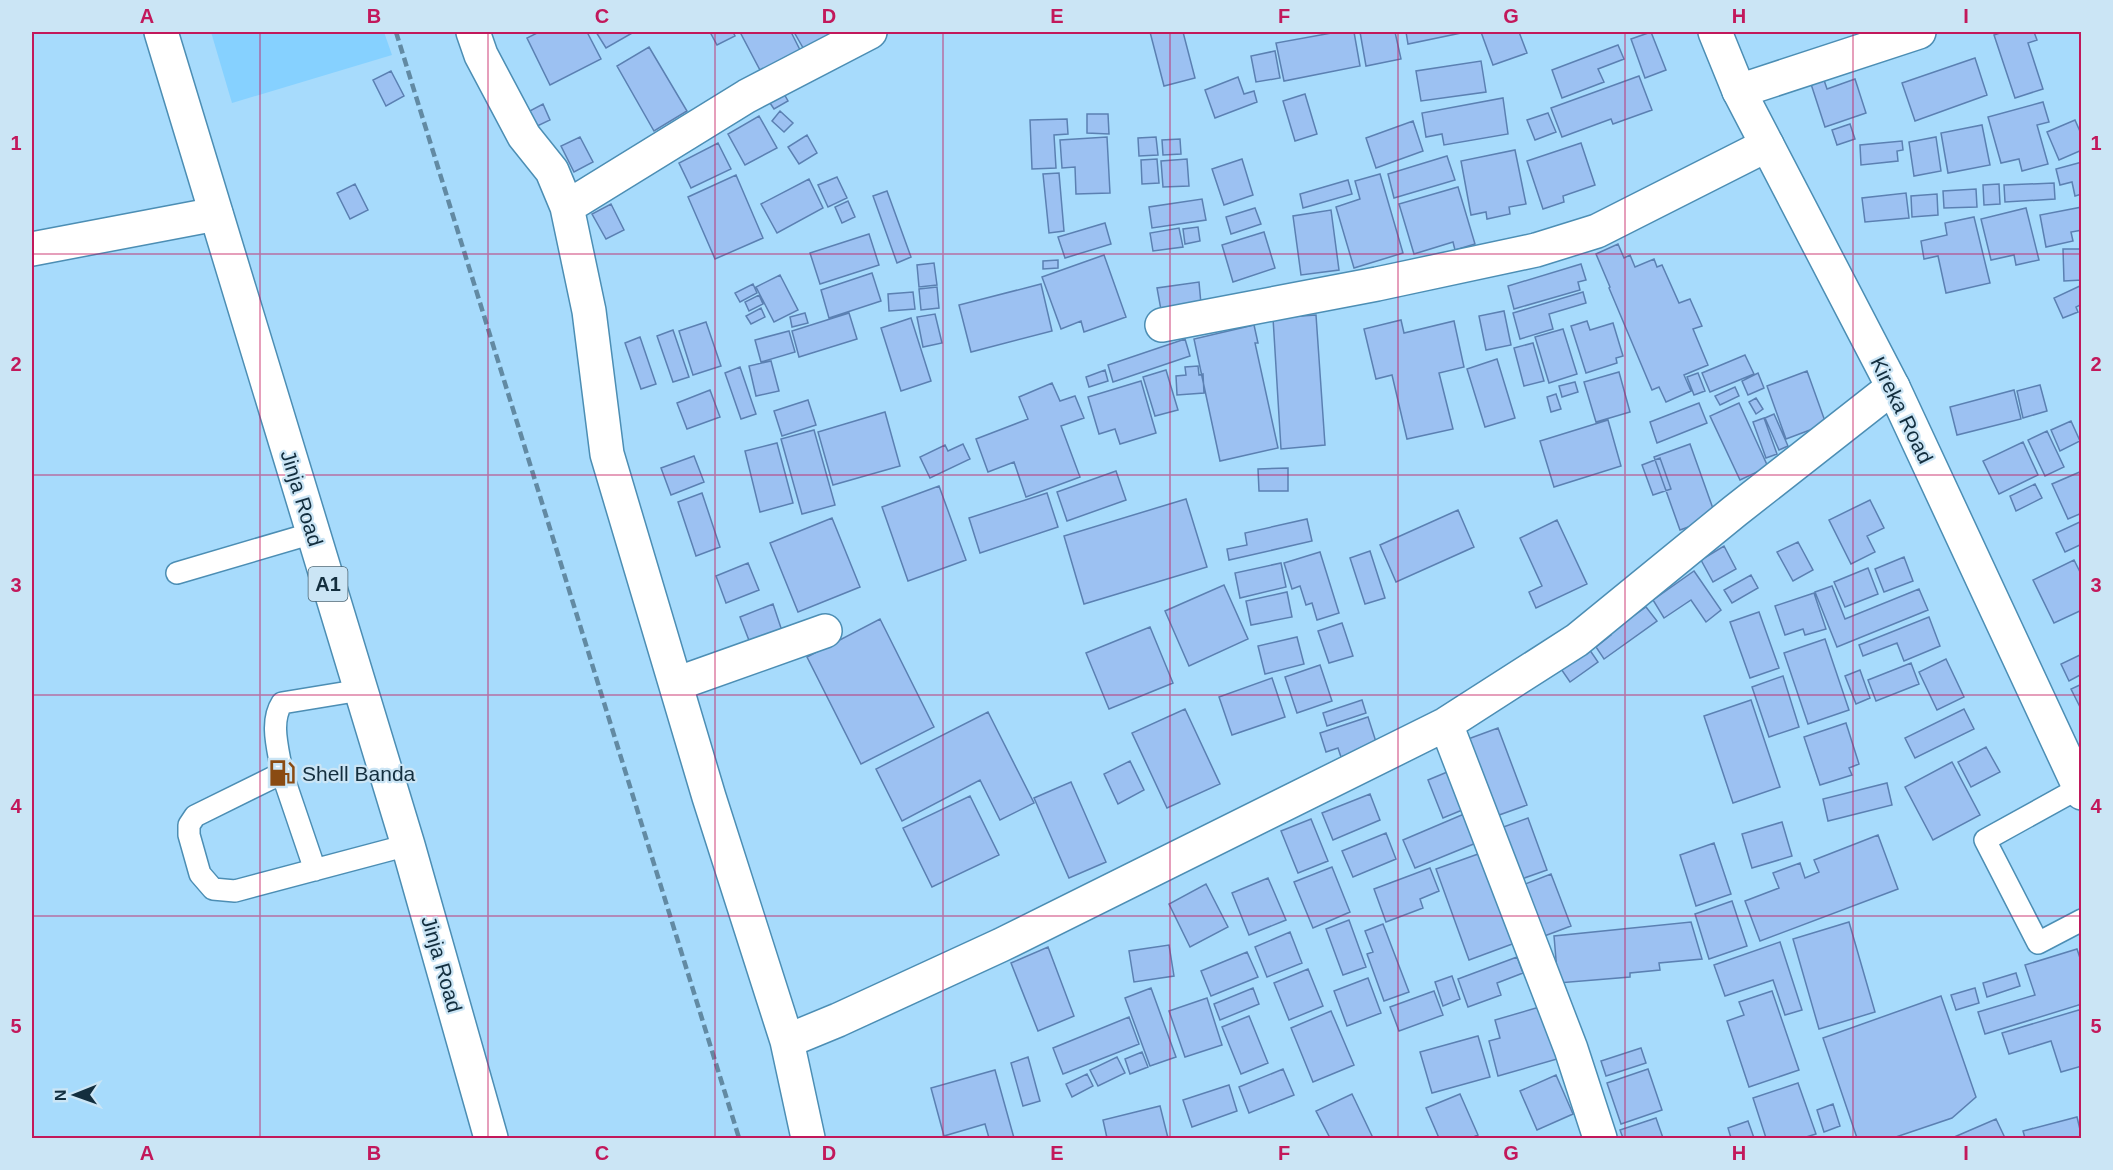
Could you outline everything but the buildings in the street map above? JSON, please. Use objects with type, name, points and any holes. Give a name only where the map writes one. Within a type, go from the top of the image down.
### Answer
[{"type":"main road","name":"Jinja Road","points":[[161,32],[408,846],[491,1138]]},
{"type":"main road","points":[[473,32],[481,55],[524,136],[552,171],[567,207],[589,311],[607,454],[709,797],[787,1041],[807,1138]]},
{"type":"main road","points":[[567,207],[747,96],[870,32]]},
{"type":"main road","name":"Kireka Road","points":[[1715,32],[1739,91],[1893,387],[2080,791]]},
{"type":"main road","points":[[1739,91],[1919,32]]},
{"type":"main road","points":[[1162,325],[1377,284],[1536,250],[1597,231],[1767,145]]},
{"type":"main road","points":[[32,249],[216,214]]},
{"type":"main road","points":[[787,1041],[838,1020],[1000,945],[1446,724],[1577,640],[1735,511],[1893,387]]},
{"type":"main road","points":[[676,684],[825,631]]},
{"type":"main road","points":[[1446,724],[1570,1048],[1600,1138]]},
{"type":"lane","points":[[177,573],[313,533]]},
{"type":"lane","points":[[315,870],[282,773],[275,725],[277,712],[282,703],[361,690]]},
{"type":"lane","points":[[282,773],[195,816],[189,825],[189,835],[200,874],[213,889],[235,891],[408,846]]},
{"type":"lane","points":[[2080,791],[1985,840],[2038,943],[2082,920]]},
{"type":"shaded area","points":[[211,32],[384,32],[392,55],[232,103]]},
{"type":"railway","points":[[396,32],[739,1138]]},
{"type":"place","name":"Shell Banda","points":[[282,773]]}]
